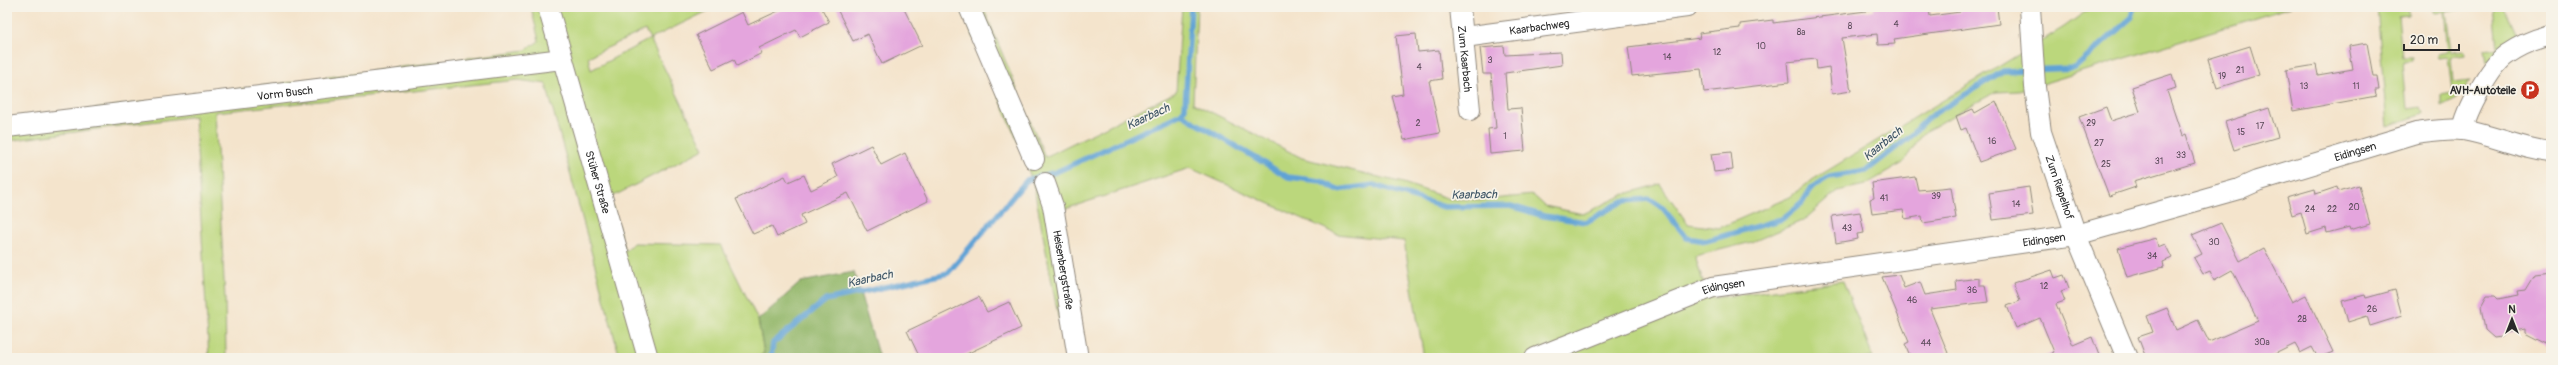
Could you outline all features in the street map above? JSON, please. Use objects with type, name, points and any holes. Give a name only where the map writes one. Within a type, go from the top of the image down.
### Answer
[{"type":"street","name":"Stüher Straße","points":[[548,7],[648,358]]},
{"type":"street","points":[[969,7],[1034,159]]},
{"type":"street","name":"Zum Kaarbach","points":[[1460,7],[1470,110]]},
{"type":"street","name":"Kaarbachweg","points":[[1464,37],[1625,11],[1687,7]]},
{"type":"street","name":"Zum Riepelhof","points":[[2030,7],[2035,87],[2041,132],[2076,235],[2127,358]]},
{"type":"street","points":[[2463,130],[2472,105],[2504,56],[2532,40],[2551,35]]},
{"type":"street","name":"Vorm Busch","points":[[7,127],[562,59]]},
{"type":"street","name":"Eidingsen","points":[[1535,358],[1713,287],[2076,235],[2239,189],[2256,181],[2416,133],[2434,130],[2463,130],[2528,150],[2551,152]]},
{"type":"street","name":"Heisenbergstraße","points":[[1045,183],[1053,206],[1078,358]]},
{"type":"green space","points":[[531,7],[716,7],[650,39],[704,149],[610,198],[625,251],[633,243],[721,245],[758,320],[764,353],[758,358],[620,358],[546,84],[518,80],[215,112],[225,299],[226,358],[209,358],[195,116],[7,141],[7,121],[526,50],[539,41]],"holes":[[[645,30],[650,39],[591,70],[588,57]]]},
{"type":"green space","points":[[961,7],[983,7],[1045,157],[1176,92],[1182,7],[1197,7],[1193,103],[1302,158],[1403,183],[1450,199],[1483,200],[1533,195],[1545,206],[1583,214],[1625,194],[1660,184],[1688,224],[1719,228],[1790,197],[1812,180],[2064,27],[2092,7],[2291,7],[2019,91],[1996,92],[1922,134],[1903,163],[1865,185],[1837,191],[1804,220],[1752,242],[1695,256],[1702,279],[1713,298],[1843,281],[1873,358],[1424,358],[1404,241],[1337,234],[1190,168],[1059,211],[1084,358],[1066,358],[1034,187],[1023,154]]},
{"type":"green space","points":[[2377,7],[2409,7],[2409,15],[2398,16],[2402,57],[2412,57],[2412,61],[2403,62],[2407,109],[2421,107],[2423,114],[2387,126]]},
{"type":"green space","points":[[2434,7],[2459,7],[2459,9],[2446,11],[2451,52],[2465,51],[2465,55],[2451,57],[2453,82],[2471,80],[2457,98],[2441,106],[2441,95],[2452,93],[2448,57],[2438,58],[2437,54],[2448,52],[2444,11],[2434,12]]},
{"type":"green space","points":[[2493,7],[2503,7],[2516,35],[2507,41],[2487,62],[2485,49],[2497,47]]},
{"type":"green space","points":[[854,272],[879,358],[758,358],[764,353],[758,320],[801,282]]},
{"type":"building","points":[[787,7],[821,7],[829,22],[800,37],[796,30],[759,48],[762,53],[737,66],[734,59],[713,69],[696,35],[742,12],[748,25]]},
{"type":"building","points":[[836,7],[903,7],[922,45],[882,64],[868,34],[853,41]]},
{"type":"building","points":[[1874,7],[1929,7],[1930,16],[1960,12],[1959,7],[1997,7],[1999,24],[1894,39],[1895,44],[1878,45],[1877,34],[1842,38],[1851,91],[1832,94],[1829,67],[1817,69],[1816,59],[1787,62],[1789,82],[1704,92],[1701,69],[1632,76],[1628,47],[1700,38],[1699,33],[1740,28],[1740,24],[1773,20],[1773,23],[1874,10]]},
{"type":"building","points":[[1416,34],[1418,52],[1439,50],[1442,79],[1429,81],[1440,133],[1404,140],[1392,96],[1403,94],[1396,36]]},
{"type":"building","points":[[2367,43],[2373,76],[2377,76],[2379,90],[2375,90],[2376,96],[2293,111],[2286,70],[2316,65],[2318,75],[2353,69],[2349,46]]},
{"type":"building","points":[[1504,46],[1505,55],[1561,52],[1562,65],[1505,73],[1508,109],[1521,108],[1525,151],[1490,154],[1488,129],[1496,128],[1491,74],[1483,74],[1480,48]]},
{"type":"building","points":[[2250,46],[2259,75],[2217,88],[2208,59]]},
{"type":"building","points":[[2172,74],[2176,88],[2167,91],[2182,136],[2186,134],[2195,163],[2134,181],[2136,187],[2109,196],[2079,117],[2106,107],[2111,121],[2140,112],[2132,87]]},
{"type":"building","points":[[1996,101],[2016,149],[1979,162],[1966,128],[1961,130],[1956,116],[1973,109],[1975,113]]},
{"type":"building","points":[[2269,108],[2278,137],[2234,150],[2225,122]]},
{"type":"building","points":[[871,145],[881,165],[905,153],[928,201],[867,231],[848,193],[801,215],[805,224],[777,237],[772,226],[753,234],[736,199],[785,176],[788,182],[804,175],[811,190],[838,177],[832,164]]},
{"type":"building","points":[[1731,152],[1733,170],[1714,172],[1711,154]]},
{"type":"building","points":[[1915,177],[1918,190],[1951,187],[1956,218],[1923,223],[1922,216],[1905,219],[1903,210],[1872,214],[1870,199],[1874,198],[1872,183]]},
{"type":"building","points":[[2359,185],[2370,224],[2350,230],[2349,227],[2327,233],[2326,228],[2307,234],[2301,212],[2292,215],[2287,197],[2315,189],[2316,194],[2337,187],[2338,191]]},
{"type":"building","points":[[2029,187],[2033,215],[1993,220],[1989,193]]},
{"type":"building","points":[[1860,212],[1864,233],[1857,234],[1858,239],[1836,243],[1832,216]]},
{"type":"building","points":[[2221,223],[2240,261],[2264,248],[2292,302],[2306,295],[2333,352],[2318,358],[2312,347],[2300,353],[2295,344],[2267,358],[2146,358],[2138,337],[2153,332],[2147,316],[2167,308],[2176,330],[2198,320],[2209,342],[2258,321],[2232,270],[2214,280],[2210,271],[2203,274],[2194,258],[2202,254],[2192,235]]},
{"type":"building","points":[[2156,238],[2158,247],[2165,244],[2172,258],[2163,262],[2164,267],[2127,277],[2118,248]]},
{"type":"building","points":[[2052,270],[2055,278],[2064,275],[2069,288],[2061,291],[2065,301],[2056,304],[2073,345],[2092,337],[2100,358],[2042,358],[2054,352],[2040,318],[2016,328],[2007,306],[2020,301],[2013,283]]},
{"type":"building","points":[[2551,273],[2551,347],[2524,333],[2524,329],[2504,333],[2501,337],[2494,338],[2485,330],[2481,307],[2487,296],[2495,296],[2498,299],[2519,295],[2518,291],[2526,290],[2535,275]]},
{"type":"building","points":[[1899,275],[1904,288],[1920,282],[1925,295],[1957,290],[1956,281],[1979,278],[1979,285],[1985,285],[1988,302],[1930,309],[1950,358],[1911,358],[1905,344],[1909,342],[1882,277]]},
{"type":"building","points":[[2395,290],[2402,316],[2370,326],[2367,316],[2348,322],[2342,301],[2365,295],[2366,298]]},
{"type":"building","points":[[979,297],[987,312],[1009,302],[1021,328],[958,358],[920,358],[907,331]]},
{"type":"waterway","points":[[1181,114],[1185,108],[1191,7]]},
{"type":"waterway","name":"Kaarbach","points":[[771,358],[773,343],[826,300],[948,273],[1027,180],[1056,172],[1181,114],[1288,177],[1321,181],[1337,190],[1373,185],[1444,207],[1511,206],[1544,216],[1586,222],[1623,201],[1650,199],[1662,207],[1687,238],[1706,241],[1782,219],[1802,203],[1812,187],[1829,177],[1866,171],[1907,139],[1929,117],[2003,71],[2075,68],[2132,17],[2135,7]]},
{"type":"place","name":"AVH-Autoteile","points":[[2530,90]]}]
